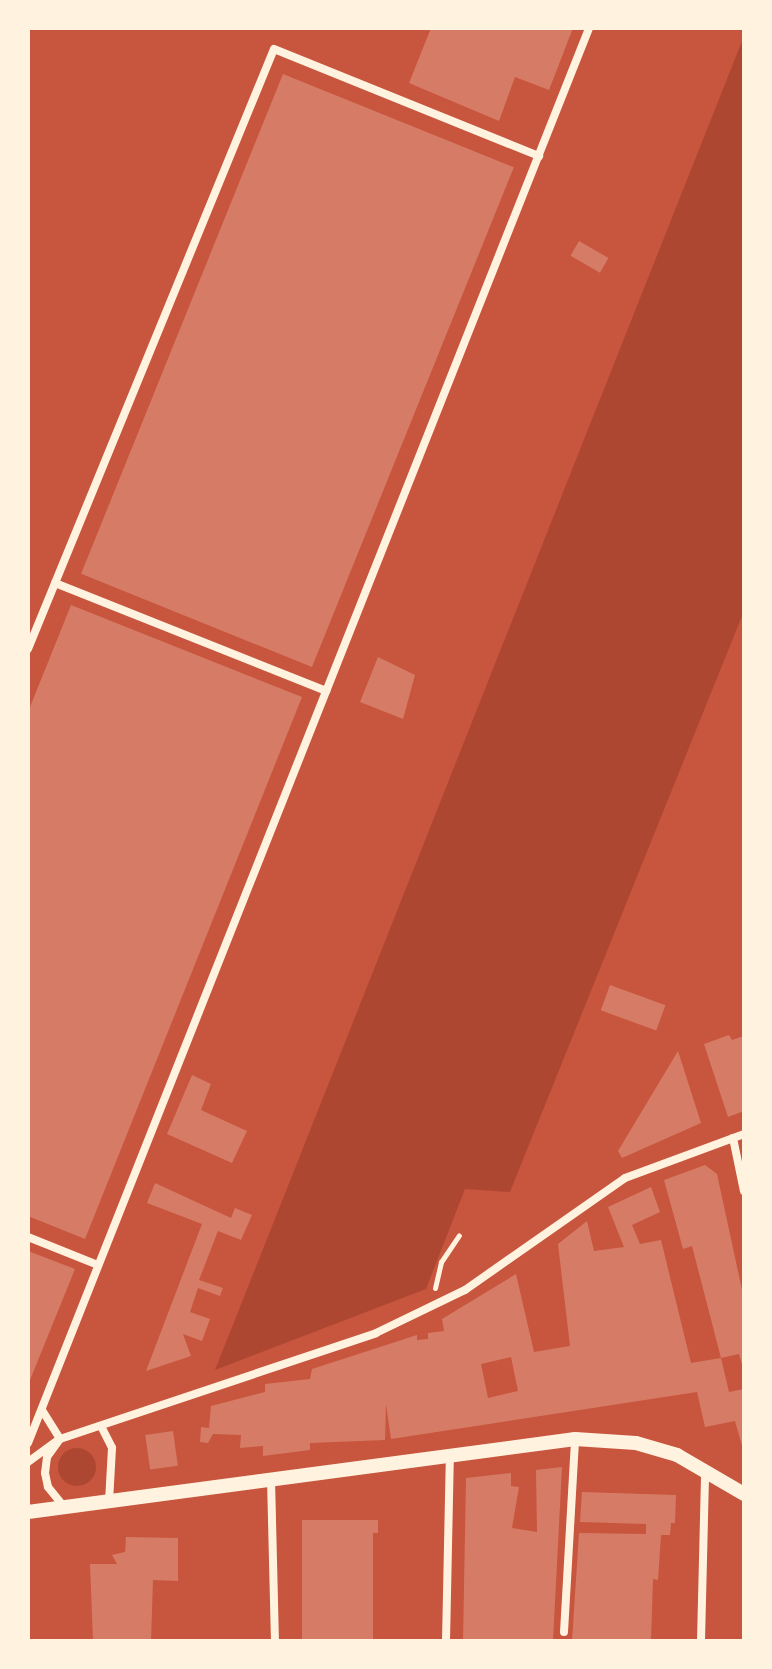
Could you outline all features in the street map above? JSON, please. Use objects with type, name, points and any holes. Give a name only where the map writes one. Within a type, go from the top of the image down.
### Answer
[{"type":"street","points":[[28,1443],[589,28]]},
{"type":"street","points":[[28,649],[274,49],[539,156]]},
{"type":"street","points":[[55,583],[326,691]]},
{"type":"street","points":[[28,1462],[60,1439],[102,1428],[376,1333],[465,1290],[625,1178],[744,1134]]},
{"type":"street","points":[[733,1138],[744,1191]]},
{"type":"street","points":[[28,1237],[98,1265]]},
{"type":"street","points":[[42,1410],[60,1439]]},
{"type":"street","points":[[102,1428],[112,1448],[109,1502]]},
{"type":"street","points":[[60,1439],[47,1457],[45,1473],[48,1487],[64,1507]]},
{"type":"street","points":[[28,1512],[575,1439],[636,1443],[677,1455],[744,1494]]},
{"type":"street","points":[[564,1632],[575,1439]]},
{"type":"street","points":[[446,1641],[450,1455]]},
{"type":"street","points":[[701,1641],[705,1472]]},
{"type":"street","points":[[271,1479],[275,1641]]},
{"type":"path","points":[[436,1304],[441,1262],[459,1235]]},
{"type":"shaded area","points":[[744,36],[744,611],[510,1192],[465,1189],[426,1289],[215,1370]]},
{"type":"shaded area","points":[[77,1448],[91,1453],[96,1467],[91,1481],[77,1486],[63,1481],[58,1467],[63,1453]]},
{"type":"building","points":[[431,28],[573,28],[549,90],[515,77],[499,121],[409,83]]},
{"type":"building","points":[[283,74],[514,167],[312,667],[81,574]]},
{"type":"building","points":[[579,241],[608,258],[600,273],[570,256]]},
{"type":"building","points":[[71,605],[302,697],[85,1239],[28,1216],[28,712]]},
{"type":"building","points":[[378,657],[415,675],[403,719],[360,702]]},
{"type":"building","points":[[610,985],[665,1005],[656,1031],[601,1010]]},
{"type":"building","points":[[729,1035],[732,1040],[744,1036],[744,1111],[728,1117],[704,1044]]},
{"type":"building","points":[[678,1051],[701,1123],[622,1158],[618,1151]]},
{"type":"building","points":[[192,1075],[211,1084],[201,1110],[247,1131],[232,1163],[167,1134]]},
{"type":"building","points":[[705,1165],[717,1174],[744,1299],[744,1372],[739,1354],[721,1358],[692,1246],[683,1249],[664,1180]]},
{"type":"building","points":[[155,1183],[231,1218],[235,1208],[252,1215],[241,1240],[218,1231],[199,1280],[223,1288],[220,1296],[198,1288],[190,1312],[210,1319],[202,1341],[183,1334],[191,1356],[146,1371],[202,1224],[147,1203]]},
{"type":"building","points":[[651,1187],[660,1212],[632,1225],[640,1244],[661,1240],[691,1363],[721,1358],[729,1392],[744,1389],[744,1453],[735,1421],[705,1427],[697,1392],[391,1439],[386,1404],[385,1440],[310,1443],[310,1450],[263,1456],[263,1446],[240,1448],[241,1435],[213,1434],[208,1443],[200,1442],[201,1427],[209,1428],[211,1406],[265,1392],[265,1384],[310,1379],[312,1369],[417,1335],[417,1340],[428,1339],[428,1333],[444,1331],[442,1319],[516,1274],[534,1352],[570,1346],[558,1244],[587,1221],[594,1251],[624,1247],[608,1207]],"holes":[[[511,1357],[518,1391],[488,1398],[481,1364]]]},
{"type":"building","points":[[28,1251],[75,1269],[28,1385]]},
{"type":"building","points":[[173,1431],[178,1466],[150,1470],[145,1435]]},
{"type":"building","points":[[562,1467],[553,1641],[463,1641],[466,1478],[511,1473],[511,1486],[519,1487],[512,1528],[537,1532],[536,1470]]},
{"type":"building","points":[[582,1492],[676,1495],[675,1523],[671,1523],[670,1535],[661,1535],[658,1580],[653,1579],[651,1641],[572,1641],[579,1533],[646,1534],[646,1524],[580,1522]]},
{"type":"building","points":[[302,1520],[378,1520],[378,1533],[373,1533],[373,1641],[302,1641]]},
{"type":"building","points":[[126,1537],[178,1538],[178,1581],[153,1580],[151,1641],[93,1641],[90,1564],[117,1564],[112,1555],[125,1552]]}]
